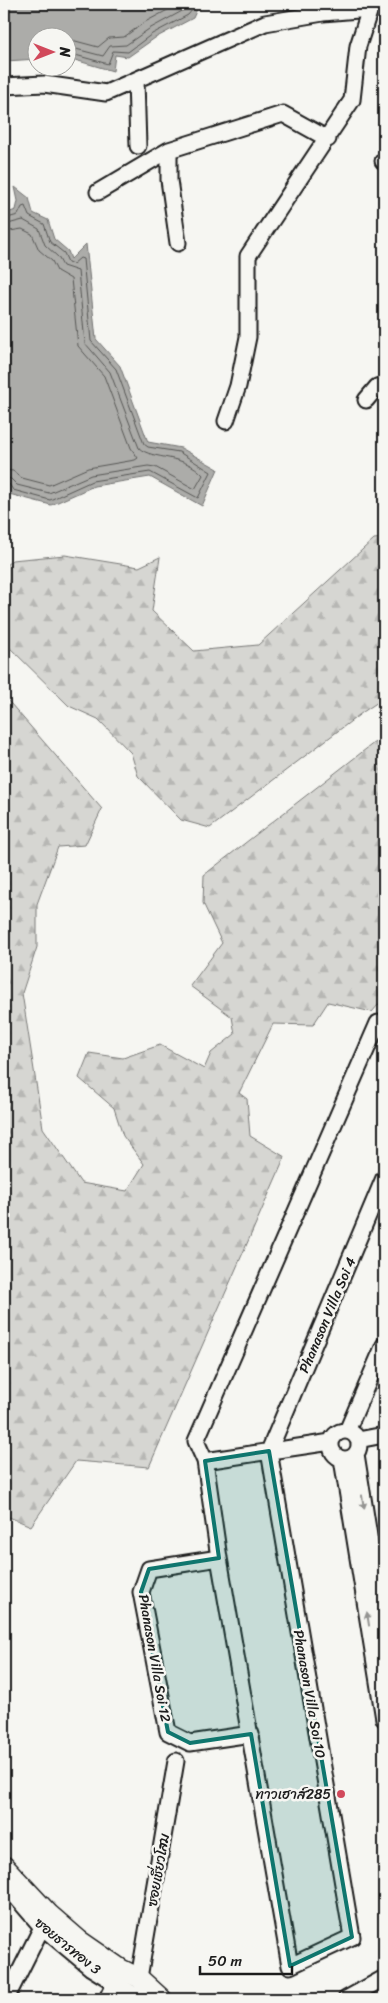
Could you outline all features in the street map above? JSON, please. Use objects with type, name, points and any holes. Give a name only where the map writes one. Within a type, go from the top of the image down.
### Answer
[{"type":"street","points":[[4,86],[44,84],[106,93],[265,23],[323,13],[370,9],[358,46],[352,100],[328,139],[248,256],[248,337],[238,386],[226,421]]},
{"type":"street","points":[[136,80],[138,146]]},
{"type":"street","points":[[98,192],[169,150],[283,114],[328,139]]},
{"type":"street","points":[[169,150],[169,180],[178,243]]},
{"type":"street","points":[[366,400],[377,387],[384,385]]},
{"type":"street","points":[[251,1734],[219,1558],[206,1461],[196,1442],[378,1023],[384,1026]]},
{"type":"street","name":"Phanason Villa Soi 4","points":[[269,1451],[384,1178]]},
{"type":"street","points":[[384,1345],[351,1446],[384,1719]]},
{"type":"street","points":[[384,1435],[351,1446],[332,1451],[331,1442],[337,1432],[351,1446],[384,1630]]},
{"type":"street","points":[[206,1461],[331,1442]]},
{"type":"street","name":"Phanason Villa Soi 10","points":[[251,1734],[290,1966],[352,1937],[269,1451]]},
{"type":"street","name":"Phanason Villa Soi 12","points":[[219,1558],[149,1569],[141,1592],[168,1732],[190,1743],[251,1734]]},
{"type":"street","name":"ซอยเชี่ยวโสม","points":[[139,1978],[176,1762]]},
{"type":"street","points":[[4,1872],[46,1921],[79,1940],[118,1976],[139,1978],[162,1999]]},
{"type":"street","points":[[6,1999],[46,1921]]},
{"type":"street","points":[[107,1999],[118,1976]]},
{"type":"street","name":"ซอยธารทอง 3","points":[[118,1976],[141,1999]]},
{"type":"street","points":[[346,1999],[384,1978]]},
{"type":"highlighted area","points":[[269,1451],[352,1937],[290,1966],[251,1734],[190,1743],[168,1732],[141,1592],[149,1569],[219,1558],[205,1461]]},
{"type":"green space","points":[[384,538],[384,698],[210,828],[181,820],[138,776],[131,753],[98,719],[69,706],[4,642],[4,567],[12,560],[65,555],[139,567],[160,557],[152,611],[194,651],[258,645],[374,539]]},
{"type":"green space","points":[[4,696],[102,809],[85,845],[58,847],[37,904],[37,947],[22,993],[43,1128],[81,1183],[127,1191],[144,1164],[123,1136],[114,1108],[79,1078],[89,1053],[123,1058],[160,1045],[204,1069],[211,1053],[235,1034],[232,1017],[190,986],[222,943],[203,903],[204,875],[384,735],[384,998],[372,1012],[328,1002],[313,1025],[273,1024],[239,1093],[247,1099],[250,1136],[285,1157],[149,1467],[76,1461],[31,1526],[4,1515]]},
{"type":"water","points":[[4,4],[206,4],[197,9],[193,18],[155,38],[128,57],[115,55],[113,71],[78,61],[78,28],[28,28],[28,60],[6,61],[4,58]]},
{"type":"water","points":[[15,187],[29,198],[33,213],[48,220],[54,239],[68,251],[71,259],[86,244],[96,339],[120,366],[148,442],[181,448],[218,469],[202,506],[150,477],[94,486],[51,505],[9,494],[4,485],[4,214],[16,210],[18,201]]},
{"type":"place","name":"ทาวเฮาส์285","points":[[341,1794]]}]
